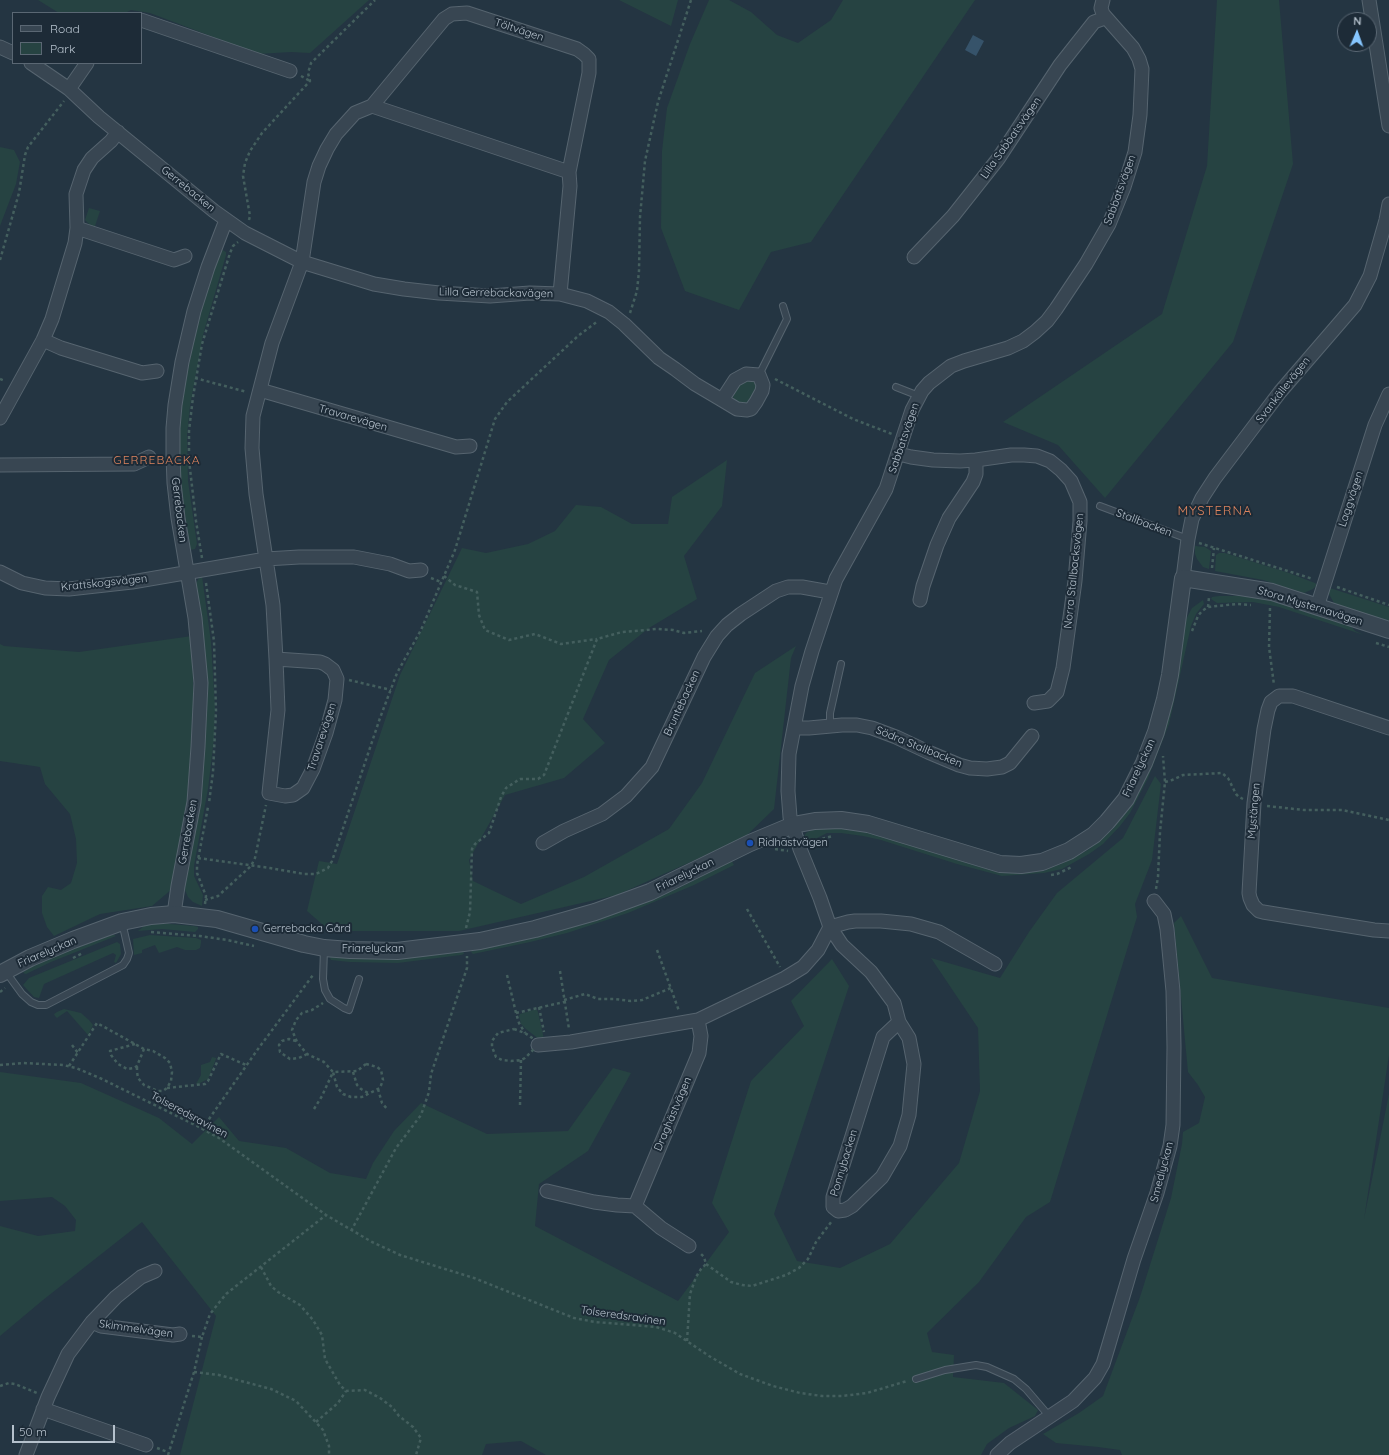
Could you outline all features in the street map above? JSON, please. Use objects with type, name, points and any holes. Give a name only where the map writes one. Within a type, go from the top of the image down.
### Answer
[{"type":"street","points":[[1103,0],[1101,8],[1105,18]]},
{"type":"street","points":[[1369,0],[1389,126]]},
{"type":"street","name":"Töltvägen","points":[[302,262],[314,182],[326,150],[336,134],[356,113],[372,106],[444,20],[452,14],[467,13],[577,49],[586,56],[590,65],[569,172],[570,185],[560,294]]},
{"type":"street","name":"Lilla Sabbatsvägen","points":[[914,257],[953,216],[998,159],[1060,65],[1089,28],[1094,22],[1105,18]]},
{"type":"street","name":"Sabbatsvägen","points":[[793,825],[789,807],[788,791],[789,754],[802,686],[830,592],[841,567],[886,489],[899,454],[912,410],[919,396],[929,383],[951,366],[964,360],[1008,348],[1035,332],[1047,321],[1056,310],[1086,264],[1109,224],[1124,187],[1134,152],[1140,121],[1142,69],[1133,48],[1105,18]]},
{"type":"street","points":[[142,20],[290,71]]},
{"type":"street","points":[[0,47],[12,53]]},
{"type":"street","name":"Gerrebacken","points":[[32,64],[70,90],[98,117],[226,220],[208,267],[194,311],[182,362],[175,405],[172,455],[174,483],[178,518],[195,618],[201,683],[194,802],[174,914]]},
{"type":"street","points":[[70,90],[86,64]]},
{"type":"street","points":[[372,106],[569,172]]},
{"type":"street","points":[[0,418],[43,340],[52,319],[71,258],[77,228],[76,194],[84,170],[92,158],[111,141],[118,132]]},
{"type":"street","name":"Svankällevägen","points":[[1183,578],[1192,519],[1202,498],[1215,478],[1280,392],[1311,355],[1348,315],[1362,294],[1370,276],[1389,204]]},
{"type":"street","name":"Lilla Gerrebackavägen","points":[[226,220],[245,233],[302,262],[374,284],[404,290],[439,294],[490,296],[530,293],[560,294],[587,301],[609,312],[624,324],[659,358],[695,384],[742,410],[751,409],[762,391],[763,385],[759,375]]},
{"type":"street","points":[[77,228],[174,260],[185,256]]},
{"type":"street","points":[[268,793],[278,710],[273,605],[256,494],[252,448],[253,416],[272,343],[302,262]]},
{"type":"street","points":[[43,340],[60,348],[142,373],[157,371]]},
{"type":"street","points":[[722,400],[735,380],[746,374],[759,375]]},
{"type":"street","name":"Travarevägen","points":[[259,392],[456,447],[470,446]]},
{"type":"street","name":"Laggvägen","points":[[1317,607],[1375,426],[1389,394]]},
{"type":"street","name":"Norra Stallbacksvägen","points":[[899,454],[933,460],[960,461],[1011,455],[1037,456],[1050,461],[1071,481],[1080,502],[1080,521],[1075,581],[1063,668],[1057,692],[1048,701],[1034,703]]},
{"type":"street","points":[[0,465],[134,464],[149,457]]},
{"type":"street","points":[[920,600],[923,586],[937,545],[949,518],[973,482],[976,474],[976,460]]},
{"type":"street","points":[[188,572],[266,559],[299,557],[354,557],[390,564],[409,571],[421,570]]},
{"type":"street","name":"Krattskogsvägen","points":[[0,572],[22,583],[45,588],[69,588],[132,582],[188,572]]},
{"type":"street","name":"Stora Mysternavägen","points":[[1183,578],[1272,592],[1389,630]]},
{"type":"street","name":"Friarelyckan","points":[[6,975],[37,955],[124,929],[150,916],[174,914],[224,921],[304,944],[324,948],[465,953],[535,929],[595,912],[650,892],[793,825],[815,821],[841,820],[868,824],[985,860],[1009,865],[1042,862],[1069,851],[1094,836],[1126,799],[1144,763],[1165,699],[1170,675],[1183,578]]},
{"type":"street","name":"Bruntebacken","points":[[544,843],[564,831],[602,814],[626,796],[652,767],[704,657],[717,636],[727,625],[776,591],[788,587],[802,587],[830,592]]},
{"type":"street","points":[[276,660],[311,661],[325,664],[333,670],[337,679]]},
{"type":"street","name":"Travarevägen","points":[[268,793],[285,796],[293,795],[299,792],[306,785],[326,733],[336,691],[337,679]]},
{"type":"street","points":[[1276,697],[1293,696],[1389,728]]},
{"type":"street","name":"Mystängen","points":[[1276,697],[1271,702],[1268,710],[1260,754],[1254,803],[1249,893],[1251,902],[1259,911],[1379,931],[1389,931]]},
{"type":"street","name":"Södra Stallbacken","points":[[794,728],[857,725],[872,728],[959,765],[970,768],[987,769],[1002,767],[1010,763],[1032,736]]},
{"type":"street","points":[[542,1045],[571,1042],[698,1020],[785,978],[803,967],[818,950],[830,927],[800,849],[793,825]]},
{"type":"street","name":"Smedlyckan","points":[[997,1455],[1010,1443],[1072,1401],[1095,1378],[1102,1364],[1134,1259],[1157,1194],[1170,1146],[1173,1125],[1173,991],[1164,914],[1154,901]]},
{"type":"street","points":[[830,927],[848,922],[881,921],[911,924],[939,932],[995,964]]},
{"type":"street","name":"Ponnybacken","points":[[830,927],[842,945],[871,972],[894,1003],[899,1022],[909,1038],[914,1064],[909,1115],[900,1146],[885,1173],[858,1201],[845,1210],[840,1211],[835,1209],[832,1203],[841,1169],[883,1037],[899,1022]]},
{"type":"street","name":"Draghästvägen","points":[[635,1206],[699,1053],[701,1036],[698,1020]]},
{"type":"street","points":[[547,1191],[617,1206],[635,1206],[660,1228],[689,1246]]},
{"type":"street","name":"Skimmelvägen","points":[[26,1455],[45,1403],[68,1354],[92,1322],[116,1297],[141,1277],[155,1271]]},
{"type":"street","name":"Skimmelvägen","points":[[92,1322],[101,1326],[173,1335],[180,1334]]},
{"type":"street","points":[[45,1403],[146,1444]]},
{"type":"lane","points":[[759,375],[787,319],[783,306]]},
{"type":"lane","points":[[896,387],[919,396]]},
{"type":"lane","name":"Stallbacken","points":[[1100,506],[1188,539]]},
{"type":"lane","points":[[830,726],[830,713],[841,664]]},
{"type":"lane","points":[[6,975],[31,1002],[38,1005],[46,1005],[123,965],[129,953],[124,929]]},
{"type":"lane","points":[[324,948],[323,968],[325,990],[330,998],[344,1008],[350,1010],[359,979]]},
{"type":"lane","points":[[916,1379],[945,1370],[976,1365],[987,1367],[1014,1379],[1026,1389],[1050,1416]]},
{"type":"path","points":[[200,936],[206,896],[197,873],[198,858],[205,825],[213,772],[216,711],[214,641],[196,521],[189,460],[189,432],[202,344],[230,253],[233,246],[245,233],[248,227],[250,216],[243,176],[245,163],[250,151],[262,133],[310,81],[308,73],[311,63],[375,0]]},
{"type":"path","points":[[624,324],[631,312],[637,291],[645,161],[658,102],[691,0]]},
{"type":"path","points":[[0,260],[19,193],[24,155],[33,141],[51,119],[70,90]]},
{"type":"path","points":[[198,858],[304,874],[316,874],[328,868],[332,861],[401,664],[421,630],[455,550],[495,419],[507,402],[578,336],[609,312]]},
{"type":"path","points":[[759,375],[774,379],[853,419],[904,438]]},
{"type":"path","points":[[196,378],[259,392]]},
{"type":"path","points":[[1214,548],[1325,582],[1389,605]]},
{"type":"path","points":[[444,576],[455,584],[477,592],[479,615],[485,630],[509,640],[535,634],[562,644],[597,639],[629,631],[657,629],[684,632],[702,631]]},
{"type":"path","points":[[433,580],[441,582]]},
{"type":"path","points":[[1208,607],[1238,604],[1252,605]]},
{"type":"path","points":[[1264,607],[1277,610]]},
{"type":"path","points":[[1270,608],[1268,647],[1276,697]]},
{"type":"path","points":[[351,1231],[396,1148],[421,1115],[429,1092],[434,1067],[467,968],[464,933],[470,912],[472,849],[475,844],[489,833],[500,798],[506,788],[520,779],[538,779],[544,775],[597,639]]},
{"type":"path","points":[[1375,642],[1389,648]]},
{"type":"path","points":[[337,679],[391,690]]},
{"type":"path","points":[[1154,901],[1158,878],[1160,832],[1165,782],[1163,756],[1158,760]]},
{"type":"path","points":[[1165,782],[1183,775],[1222,774],[1228,778],[1239,797],[1254,803],[1279,808],[1304,810],[1342,810],[1389,820]]},
{"type":"path","points":[[205,900],[218,896],[250,866],[255,858],[268,793]]},
{"type":"path","points":[[800,849],[825,838],[836,836]]},
{"type":"path","points":[[1050,876],[1075,866]]},
{"type":"path","points":[[747,909],[785,978]]},
{"type":"path","points":[[124,929],[200,936],[227,940],[256,947]]},
{"type":"path","points":[[657,950],[683,1023]]},
{"type":"path","points":[[70,959],[84,953]]},
{"type":"path","points":[[202,1129],[246,1065],[317,969],[323,968]]},
{"type":"path","points":[[560,971],[571,1042]]},
{"type":"path","points":[[0,992],[6,975]]},
{"type":"path","points":[[507,975],[519,1023],[525,1033]]},
{"type":"path","points":[[516,1013],[585,994],[598,999],[631,1001],[642,1000],[671,988]]},
{"type":"path","points":[[330,998],[312,1010],[302,1012],[292,1030],[297,1042],[307,1054],[324,1062],[333,1072],[337,1087],[343,1094],[357,1098],[370,1094],[378,1089],[383,1080],[382,1070],[366,1064],[358,1072],[333,1072]]},
{"type":"path","points":[[539,1007],[542,1045]]},
{"type":"path","points":[[69,1066],[97,1023],[144,1049],[161,1055],[170,1063],[172,1072],[171,1081],[167,1088]]},
{"type":"path","points":[[514,1029],[525,1033],[542,1045],[525,1058],[511,1061],[502,1060],[496,1057],[492,1047],[492,1040],[498,1033],[514,1029]]},
{"type":"path","points":[[297,1042],[290,1039],[283,1041],[279,1045],[280,1052],[290,1059],[299,1058],[307,1054]]},
{"type":"path","points":[[72,1044],[78,1053]]},
{"type":"path","points":[[135,1044],[110,1051],[111,1055],[118,1064],[127,1069],[137,1066]]},
{"type":"path","points":[[144,1049],[137,1066],[136,1072],[138,1078],[144,1085],[158,1091],[163,1091],[167,1088],[205,1084],[208,1081],[221,1054],[246,1065]]},
{"type":"path","points":[[520,1105],[521,1060]]},
{"type":"path","name":"Tolseredsravinen","points":[[0,1064],[36,1063],[69,1066],[102,1079],[218,1138],[326,1215],[351,1231],[400,1255],[474,1278],[574,1318],[595,1322],[656,1327],[675,1333],[740,1374],[773,1386],[800,1393],[822,1396],[842,1396],[867,1393],[916,1379]]},
{"type":"path","points":[[314,1109],[333,1072]]},
{"type":"path","points":[[353,1072],[357,1085],[370,1094]]},
{"type":"path","points":[[378,1089],[382,1103],[388,1110]]},
{"type":"path","points":[[689,1246],[694,1248],[704,1257],[706,1264],[731,1282],[752,1286],[786,1275],[799,1268],[808,1259],[825,1230],[840,1211]]},
{"type":"path","points":[[168,1455],[194,1372],[202,1337],[210,1314],[226,1294],[326,1215]]},
{"type":"path","points":[[687,1341],[690,1294],[696,1277],[706,1264]]},
{"type":"path","points":[[261,1267],[271,1286],[300,1305],[313,1320],[322,1335],[326,1359],[340,1385],[346,1391],[365,1390],[380,1398],[392,1407],[399,1416],[413,1426],[421,1438],[416,1455]]},
{"type":"path","points":[[180,1334],[202,1337]]},
{"type":"path","points":[[194,1372],[219,1375],[271,1389],[296,1401],[323,1430],[329,1446],[329,1455]]},
{"type":"path","points":[[0,1386],[9,1383],[15,1384],[45,1403]]},
{"type":"path","points":[[316,1422],[338,1403],[346,1391]]},
{"type":"green space","points":[[38,0],[369,0],[310,53],[291,52],[258,54],[150,13],[131,10],[127,12],[57,12]]},
{"type":"green space","points":[[619,0],[678,0],[671,26]]},
{"type":"green space","points":[[709,0],[729,0],[751,12],[777,35],[798,43],[831,20],[843,0],[975,0],[811,242],[771,252],[739,310],[685,291],[661,228],[662,151],[667,108],[690,44]]},
{"type":"green space","points":[[1217,0],[1279,0],[1293,164],[1233,342],[1105,498],[1058,445],[1003,422],[1162,314],[1207,166]]},
{"type":"green space","points":[[0,147],[14,150],[20,162],[16,184],[0,226]]},
{"type":"green space","points":[[89,208],[100,211],[94,229],[85,220]]},
{"type":"green space","points":[[221,249],[226,252],[226,255],[203,335],[190,406],[187,435],[188,481],[197,544],[195,549],[189,550],[180,477],[180,415],[187,361],[203,300]]},
{"type":"green space","points":[[755,379],[757,389],[750,401],[744,404],[736,402],[733,399],[734,391],[743,380]]},
{"type":"green space","points":[[727,460],[722,506],[684,556],[697,599],[649,628],[609,660],[583,719],[605,743],[564,778],[505,795],[469,860],[473,881],[521,904],[584,877],[669,829],[702,783],[755,673],[796,646],[791,658],[774,809],[744,838],[617,895],[459,931],[330,931],[307,911],[319,861],[337,864],[400,675],[462,548],[486,553],[528,544],[555,531],[576,505],[601,507],[632,524],[668,524],[672,497]]},
{"type":"green space","points":[[1195,546],[1205,547],[1211,551],[1209,569],[1203,567],[1197,559],[1195,554]]},
{"type":"green space","points":[[1219,553],[1225,553],[1289,573],[1317,585],[1313,589],[1304,593],[1263,580],[1215,571],[1216,555]]},
{"type":"green space","points":[[202,576],[211,642],[215,707],[214,739],[208,789],[194,866],[194,876],[203,895],[202,906],[193,902],[188,897],[184,882],[203,768],[205,736],[206,706],[195,585]]},
{"type":"green space","points":[[1330,588],[1389,607],[1389,622],[1337,605],[1334,603],[1329,594],[1328,589]]},
{"type":"green space","points":[[1239,596],[1268,599],[1350,625],[1355,631],[1364,635],[1279,607],[1253,602],[1217,603],[1211,599],[1212,597]]},
{"type":"green space","points":[[1203,600],[1204,604],[1196,614],[1191,626],[1169,724],[1148,778],[1130,813],[1120,826],[1103,844],[1089,854],[1062,869],[1044,873],[1002,876],[863,836],[827,833],[805,844],[803,840],[804,837],[806,833],[811,830],[850,828],[891,838],[990,870],[1002,872],[1045,868],[1061,864],[1088,850],[1114,828],[1123,814],[1184,623],[1192,608]]},
{"type":"green space","points":[[192,636],[194,727],[188,795],[182,838],[172,889],[152,906],[100,914],[54,936],[47,927],[42,913],[42,896],[48,887],[61,890],[71,883],[77,863],[76,839],[70,814],[45,784],[40,767],[0,761],[0,644],[4,646],[79,652]]},
{"type":"green space","points":[[1155,776],[1161,784],[1152,860],[1135,904],[1137,917],[1050,1202],[1026,1217],[979,1282],[927,1333],[932,1352],[954,1355],[953,1377],[1004,1383],[1038,1410],[1035,1416],[1009,1428],[987,1444],[981,1455],[546,1455],[521,1441],[486,1444],[482,1455],[180,1455],[216,1316],[142,1222],[0,1336],[0,1226],[38,1236],[75,1231],[76,1220],[65,1206],[52,1197],[0,1201],[0,1072],[81,1083],[159,1118],[192,1144],[219,1117],[239,1141],[286,1148],[330,1173],[366,1179],[373,1163],[394,1131],[421,1103],[487,1134],[568,1131],[613,1068],[631,1073],[588,1151],[539,1184],[535,1226],[678,1301],[729,1232],[712,1203],[751,1081],[804,1026],[791,1001],[832,959],[849,986],[774,1214],[797,1261],[840,1268],[890,1244],[959,1163],[980,1091],[978,1028],[931,958],[1000,978],[1029,932],[1057,893],[1123,838]]},
{"type":"green space","points":[[730,858],[734,865],[694,885],[628,913],[567,933],[473,954],[471,952],[473,949],[631,906],[681,887],[718,868]]},
{"type":"green space","points":[[1181,916],[1212,978],[1389,1008],[1389,1055],[1364,1219],[1389,1094],[1389,1455],[1122,1455],[1120,1450],[1056,1443],[1043,1434],[1079,1413],[1103,1396],[1140,1297],[1171,1198],[1183,1132],[1199,1123],[1205,1097],[1188,1072],[1174,923]]},
{"type":"green space","points":[[159,923],[194,926],[198,927],[198,929],[195,932],[162,929],[138,931],[146,924]]},
{"type":"green space","points":[[111,933],[116,936],[51,962],[26,974],[23,973],[29,966]]},
{"type":"green space","points":[[150,935],[196,938],[201,940],[200,948],[196,950],[185,950],[177,947],[159,953],[155,945],[142,950],[142,953],[134,955],[133,939]]},
{"type":"green space","points":[[117,942],[120,944],[121,954],[116,963],[114,962],[116,955],[113,953],[44,984],[39,998],[34,997],[23,985],[29,978]]},
{"type":"green space","points":[[463,951],[464,954],[461,955],[398,963],[350,962],[331,960],[330,958],[331,956],[392,958]]},
{"type":"green space","points":[[64,1009],[81,1013],[89,1020],[93,1025],[88,1035],[67,1011],[57,1018],[55,1016],[54,1014]]},
{"type":"green space","points":[[537,1010],[538,1012],[544,1039],[540,1040],[521,1024],[520,1014]]},
{"type":"green space","points":[[212,1057],[216,1059],[208,1079],[196,1084],[201,1075],[201,1065],[210,1062]]},
{"type":"water","points":[[973,35],[984,41],[976,56],[965,50]]},
{"type":"place","name":"Ridhästvägen","points":[[750,843]]},
{"type":"place","name":"Gerrebacka Gård","points":[[255,929]]},
{"type":"district","name":"GERREBACKA","points":[[157,460]]},
{"type":"district","name":"MYSTERNA","points":[[1215,511]]}]
